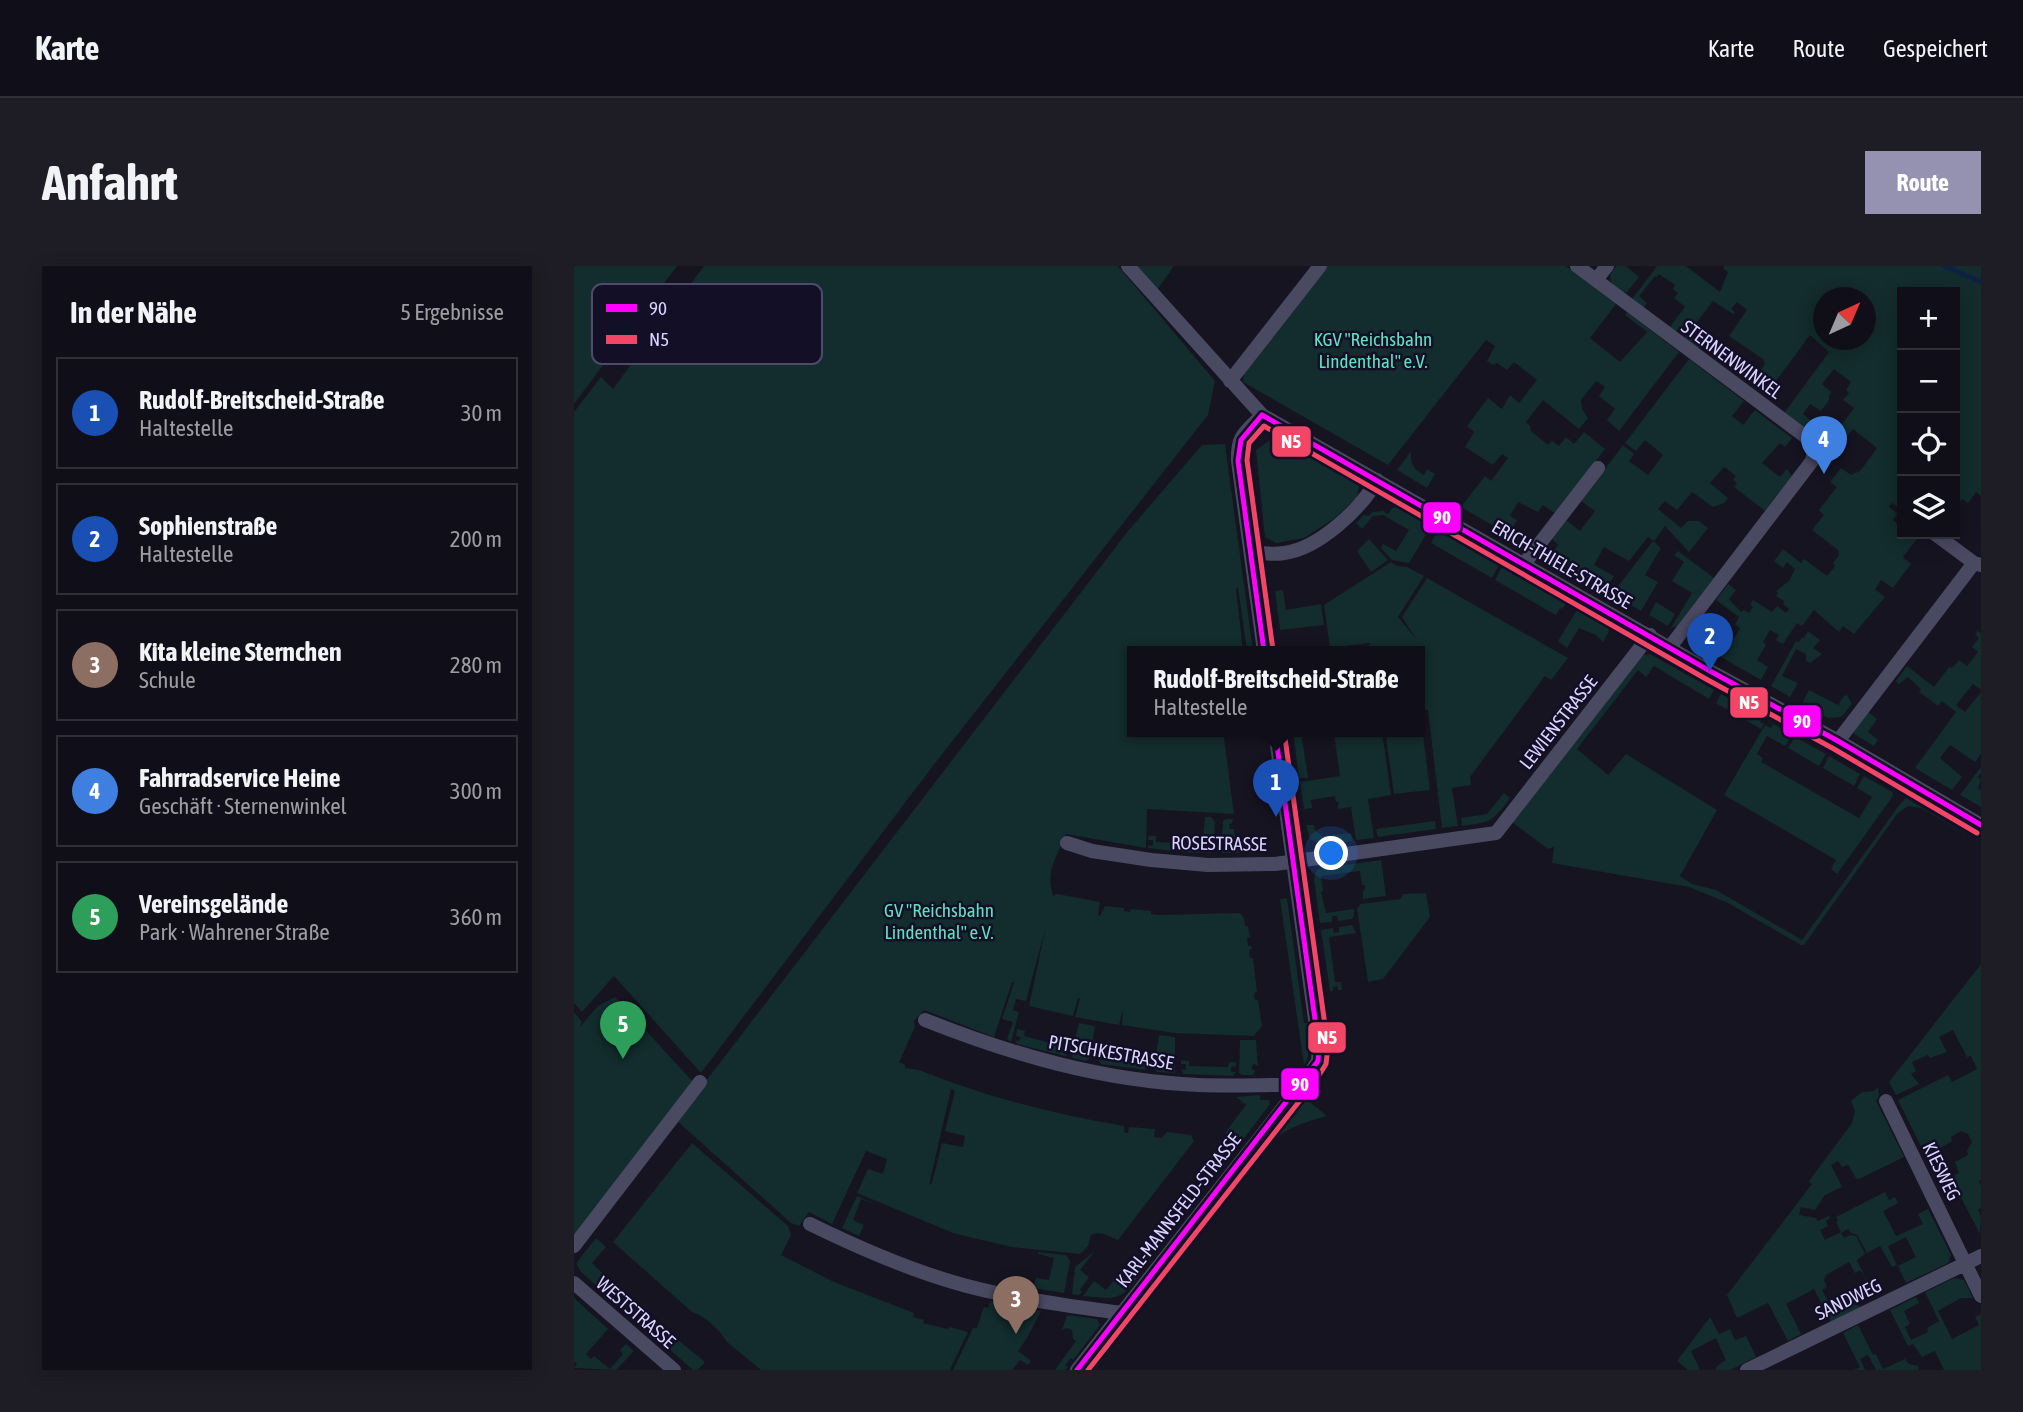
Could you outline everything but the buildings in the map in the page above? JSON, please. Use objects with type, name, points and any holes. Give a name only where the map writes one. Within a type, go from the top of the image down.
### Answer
[{"type":"street","name":"ERICH-THIELE-STRASSE","points":[[1128,266],[1262,415],[1838,741],[1981,825]]},
{"type":"street","points":[[1230,381],[1320,266]]},
{"type":"street","name":"STERNENWINKEL","points":[[1577,266],[1805,437],[1812,445],[1812,461],[1670,647]]},
{"type":"street","points":[[1596,280],[1607,266]]},
{"type":"street","points":[[1262,415],[1238,444],[1263,646]]},
{"type":"street","points":[[1524,564],[1598,468]]},
{"type":"street","points":[[1251,552],[1284,553],[1310,543],[1352,513],[1377,480]]},
{"type":"street","points":[[1838,741],[1977,564],[1942,539]]},
{"type":"street","name":"LEWIENSTRASSE","points":[[1496,833],[1650,635]]},
{"type":"street","points":[[1276,737],[1293,861]]},
{"type":"street","name":"ROSESTRASSE","points":[[1067,843],[1118,856],[1208,865],[1275,864],[1496,833]]},
{"type":"street","name":"KARL-MANNSFELD-STRASSE","points":[[1077,1370],[1309,1075],[1318,1060],[1319,1048],[1293,861]]},
{"type":"street","name":"PITSCHKESTRASSE","points":[[925,1020],[1009,1051],[1077,1069],[1158,1082],[1289,1085],[1297,1090]]},
{"type":"street","points":[[574,1246],[700,1082]]},
{"type":"street","name":"KIESWEG","points":[[1886,1101],[1981,1296]]},
{"type":"street","points":[[810,1224],[844,1241],[914,1269],[995,1293],[1120,1313]]},
{"type":"street","name":"SANDWEG","points":[[1746,1370],[1981,1256]]},
{"type":"street","name":"WESTSTRASSE","points":[[574,1283],[674,1370]]},
{"type":"green space","points":[[574,266],[677,266],[664,284],[592,284],[592,364],[604,364],[574,404]]},
{"type":"green space","points":[[704,266],[1118,266],[1215,381],[1208,415],[932,767],[701,1073],[614,976],[582,1012],[574,1003],[574,412],[601,377],[613,389],[631,364],[822,364],[822,284],[691,284]]},
{"type":"green space","points":[[1137,266],[1174,266],[1157,290]]},
{"type":"green space","name":"KGV \"Reichsbahn Lindenthal\" e.V.","points":[[1326,266],[1566,266],[1616,304],[1590,338],[1620,362],[1647,332],[1625,315],[1627,312],[1679,352],[1619,431],[1607,420],[1615,409],[1599,396],[1605,387],[1596,381],[1581,400],[1582,409],[1588,418],[1579,429],[1543,400],[1526,422],[1531,431],[1548,445],[1552,441],[1559,446],[1566,437],[1574,444],[1584,432],[1605,449],[1556,514],[1543,505],[1538,512],[1518,502],[1510,516],[1517,520],[1509,535],[1461,507],[1485,476],[1491,481],[1508,458],[1502,454],[1493,465],[1465,447],[1474,432],[1467,426],[1488,398],[1502,409],[1510,395],[1519,403],[1537,380],[1514,362],[1507,370],[1497,363],[1493,365],[1487,361],[1495,346],[1486,340],[1388,465],[1243,382],[1244,374]]},
{"type":"green space","points":[[1616,266],[1626,266],[1639,277],[1627,292],[1622,293],[1611,282],[1610,275]]},
{"type":"green space","points":[[1657,266],[1686,266],[1720,292],[1728,272],[1724,266],[1981,266],[1981,496],[1976,492],[1968,503],[1962,499],[1960,502],[1960,287],[1897,287],[1897,506],[1892,503],[1889,507],[1897,513],[1893,520],[1897,524],[1897,539],[1917,539],[1903,557],[1911,564],[1893,588],[1881,580],[1875,589],[1885,597],[1854,634],[1843,626],[1839,632],[1814,610],[1802,626],[1797,623],[1783,644],[1776,640],[1779,635],[1770,630],[1763,642],[1766,645],[1757,660],[1768,667],[1761,680],[1690,639],[1691,634],[1701,621],[1708,624],[1707,630],[1724,641],[1726,639],[1732,642],[1740,628],[1735,625],[1739,617],[1716,600],[1728,584],[1736,590],[1729,599],[1741,612],[1744,610],[1749,613],[1753,600],[1772,612],[1777,606],[1786,613],[1789,609],[1783,604],[1784,601],[1776,596],[1776,591],[1789,581],[1795,569],[1787,562],[1783,568],[1774,561],[1783,549],[1801,563],[1804,559],[1827,576],[1835,566],[1833,563],[1839,555],[1838,550],[1812,530],[1824,515],[1819,510],[1837,487],[1830,482],[1841,468],[1851,475],[1860,471],[1877,448],[1853,429],[1842,443],[1833,436],[1854,408],[1843,400],[1849,393],[1846,390],[1851,382],[1834,369],[1822,384],[1831,392],[1829,400],[1821,411],[1810,404],[1803,414],[1814,423],[1816,421],[1824,426],[1816,437],[1784,413],[1829,352],[1827,350],[1876,350],[1876,287],[1813,287],[1813,338],[1810,335],[1773,385],[1758,374],[1765,364],[1763,359],[1729,336],[1747,310],[1737,302],[1731,309],[1735,312],[1733,314],[1713,301],[1691,330],[1709,344],[1698,349],[1684,339],[1688,334],[1680,327],[1675,332],[1669,328],[1685,307],[1674,298],[1678,293],[1673,289],[1675,285],[1659,274],[1639,296],[1647,303],[1643,308],[1632,299]]},
{"type":"green space","points":[[1689,359],[1744,401],[1732,416],[1743,425],[1755,410],[1792,438],[1785,447],[1780,443],[1762,463],[1780,477],[1787,469],[1792,476],[1765,511],[1734,487],[1737,483],[1733,480],[1736,476],[1724,467],[1710,483],[1728,498],[1724,503],[1713,507],[1692,492],[1677,510],[1665,501],[1658,509],[1681,528],[1688,521],[1699,521],[1708,528],[1689,552],[1665,526],[1654,541],[1648,537],[1629,561],[1604,547],[1594,565],[1614,576],[1605,590],[1541,553],[1544,549],[1551,554],[1558,545],[1552,539],[1566,520],[1580,531],[1595,511],[1581,501],[1623,445],[1634,454],[1629,461],[1648,475],[1663,455],[1645,440],[1636,451],[1625,443]]},
{"type":"green space","points":[[1276,436],[1359,485],[1357,497],[1335,518],[1304,538],[1276,543],[1265,537],[1256,450]]},
{"type":"green space","name":"GV \"Reichsbahn Lindenthal\" e.V.","points":[[1225,444],[1252,646],[1246,646],[1238,587],[1236,589],[1242,646],[1127,646],[1127,737],[1224,737],[1234,814],[1147,809],[1146,848],[1066,834],[1051,871],[1053,896],[1057,894],[1100,902],[1100,916],[1105,906],[1124,908],[1124,911],[1130,912],[1131,909],[1151,911],[1151,914],[1158,915],[1240,913],[1245,926],[1248,926],[1248,946],[1252,949],[1249,950],[1250,958],[1253,958],[1257,992],[1254,993],[1255,1000],[1258,1000],[1262,1026],[1254,1036],[1174,1033],[1122,1025],[1123,1008],[1119,1025],[1075,1017],[1080,999],[1078,998],[1073,1016],[1029,1006],[1046,926],[1026,1001],[1016,999],[1013,1010],[1019,1012],[1011,1042],[1007,1039],[1013,1022],[1002,1019],[1014,983],[1012,982],[994,1037],[924,1010],[914,1021],[915,1027],[899,1062],[905,1065],[905,1068],[919,1070],[995,1096],[1071,1116],[1124,1126],[1124,1132],[1128,1133],[1129,1127],[1155,1129],[1154,1137],[1161,1138],[1167,1132],[1191,1135],[1194,1141],[1118,1240],[1102,1234],[1091,1235],[1088,1246],[1080,1254],[1012,1247],[953,1233],[857,1193],[868,1169],[883,1174],[887,1159],[866,1151],[832,1224],[809,1212],[799,1226],[791,1223],[676,1120],[1128,531],[1202,445]],"holes":[[[951,1089],[955,1091],[945,1131],[965,1136],[963,1147],[942,1143],[932,1183],[929,1185]]]},
{"type":"green space","points":[[1411,451],[1413,466],[1418,471],[1424,475],[1427,469],[1435,474],[1427,488],[1397,470]]},
{"type":"green space","points":[[1397,507],[1431,526],[1409,563],[1392,560],[1381,548],[1383,544],[1396,551],[1409,530],[1383,515],[1373,516],[1362,529],[1356,523],[1364,515],[1383,511],[1388,514],[1392,508]]},
{"type":"green space","points":[[1438,530],[1499,565],[1492,578],[1431,543]]},
{"type":"green space","points":[[1369,539],[1388,560],[1371,572],[1357,551]]},
{"type":"green space","points":[[1653,541],[1661,548],[1645,575],[1658,582],[1641,611],[1612,594]]},
{"type":"green space","points":[[1678,551],[1714,578],[1677,626],[1671,628],[1692,593],[1672,581],[1684,562],[1674,555]]},
{"type":"green space","points":[[1391,562],[1424,576],[1398,617],[1417,640],[1402,617],[1427,578],[1568,658],[1551,680],[1545,676],[1470,777],[1471,785],[1452,788],[1458,826],[1442,828],[1428,710],[1425,710],[1425,646],[1364,646],[1370,643],[1330,646],[1324,605]]},
{"type":"green space","points":[[1502,567],[1566,604],[1556,615],[1495,580]]},
{"type":"green space","points":[[1283,590],[1286,610],[1321,604],[1324,625],[1280,630],[1275,591]]},
{"type":"green space","points":[[1656,602],[1675,614],[1668,626],[1649,615]]},
{"type":"green space","points":[[1577,610],[1608,628],[1603,642],[1596,635],[1579,628],[1567,648],[1558,641]]},
{"type":"green space","points":[[1808,631],[1820,640],[1813,648],[1822,654],[1810,663],[1806,661],[1806,654],[1796,649],[1782,676],[1798,683],[1790,697],[1771,686],[1796,641],[1804,638]]},
{"type":"green space","points":[[1978,631],[1981,633],[1981,690],[1973,684],[1956,705],[1965,712],[1981,692],[1981,754],[1975,762],[1950,745],[1940,758],[1962,777],[1952,790],[1915,768],[1956,712],[1942,701],[1938,706],[1919,692],[1921,689],[1908,677],[1899,684],[1896,681],[1907,666],[1934,687],[1949,667],[1952,668],[1959,660],[1967,666],[1978,652],[1972,647],[1979,638],[1975,634]]},
{"type":"green space","points":[[1650,654],[1714,690],[1709,699],[1654,666],[1646,677],[1638,670],[1577,749],[1608,775],[1626,754],[1717,810],[1680,876],[1692,884],[1716,890],[1802,940],[1906,798],[1981,843],[1921,808],[1908,806],[1897,814],[1804,945],[1728,903],[1689,887],[1552,863],[1554,847],[1548,849],[1512,822],[1642,655]]},
{"type":"green space","points":[[1809,690],[1838,705],[1847,695],[1852,704],[1841,717],[1828,718],[1802,704]]},
{"type":"green space","points":[[1721,694],[1762,718],[1760,722],[1764,724],[1761,729],[1716,703]]},
{"type":"green space","points":[[1867,711],[1877,719],[1868,732],[1878,740],[1874,746],[1854,734],[1853,730]]},
{"type":"green space","points":[[1773,724],[1792,735],[1785,746],[1767,736],[1757,754],[1763,758],[1761,762],[1859,818],[1872,797],[1857,788],[1864,776],[1892,792],[1893,796],[1837,874],[1831,869],[1836,860],[1724,795],[1765,725],[1771,728]]},
{"type":"green space","points":[[1294,737],[1302,737],[1308,778],[1299,778]]},
{"type":"green space","points":[[1334,737],[1383,737],[1391,795],[1368,799],[1374,838],[1356,840],[1351,807],[1337,809],[1339,802],[1336,802],[1335,796],[1311,800],[1312,808],[1304,809],[1300,782],[1340,776]]},
{"type":"green space","points":[[1386,737],[1423,737],[1430,790],[1394,794]]},
{"type":"green space","points":[[1795,737],[1826,754],[1819,766],[1788,748]]},
{"type":"green space","points":[[1829,756],[1860,774],[1854,786],[1823,768]]},
{"type":"green space","points":[[1981,767],[1978,788],[1981,790],[1981,807],[1960,795]]},
{"type":"green space","points":[[1504,793],[1510,798],[1490,820],[1462,826],[1461,818],[1487,814]]},
{"type":"green space","points":[[1205,817],[1211,817],[1215,822],[1214,844],[1209,844],[1209,849],[1213,850],[1211,853],[1148,848],[1153,845],[1153,840],[1148,840],[1149,836],[1156,836],[1156,842],[1195,844],[1195,839],[1203,839]]},
{"type":"green space","points":[[1233,819],[1229,824],[1230,829],[1234,829],[1236,843],[1255,841],[1257,853],[1222,853],[1221,851],[1225,851],[1225,846],[1221,845],[1223,821]]},
{"type":"green space","points":[[1435,821],[1436,829],[1378,837],[1376,829]]},
{"type":"green space","points":[[1306,825],[1314,825],[1315,830],[1322,836],[1351,833],[1352,841],[1322,845],[1310,839]]},
{"type":"green space","points":[[1381,860],[1386,896],[1363,899],[1365,885],[1362,885],[1360,871],[1321,876],[1321,892],[1326,913],[1354,909],[1354,916],[1352,919],[1338,921],[1337,916],[1332,916],[1332,922],[1320,923],[1314,879],[1317,869]]},
{"type":"green space","points":[[1426,893],[1430,917],[1383,979],[1368,982],[1357,908],[1361,904],[1400,899],[1403,894]]},
{"type":"green space","points":[[1287,898],[1304,1023],[1308,1023],[1308,1057],[1304,1065],[1280,899]]},
{"type":"green space","points":[[1352,925],[1356,933],[1329,937],[1335,982],[1341,982],[1342,990],[1338,990],[1337,986],[1330,991],[1321,930],[1333,928],[1334,933],[1339,932],[1339,927]]},
{"type":"green space","points":[[1981,964],[1980,1234],[1954,1184],[1942,1191],[1939,1183],[1959,1173],[1955,1162],[1968,1155],[1967,1151],[1972,1142],[1968,1134],[1961,1131],[1951,1137],[1952,1141],[1937,1150],[1944,1168],[1935,1175],[1898,1100],[1948,1075],[1952,1082],[1977,1069],[1971,1056],[1967,1057],[1953,1030],[1939,1037],[1947,1052],[1930,1058],[1928,1055],[1912,1062],[1916,1071],[1911,1074],[1919,1084],[1896,1095],[1889,1082]]},
{"type":"green space","points":[[615,997],[694,1083],[574,1239],[574,1012],[582,1022],[579,1028],[598,1006]]},
{"type":"green space","points":[[1079,1023],[1095,1026],[1090,1058],[1086,1061],[1071,1055]]},
{"type":"green space","points":[[1017,1029],[1025,1031],[1024,1036],[1061,1046],[1063,1042],[1071,1044],[1069,1049],[1064,1048],[1063,1053],[1068,1055],[1017,1044],[1015,1040],[1019,1041],[1021,1037],[1016,1036]]},
{"type":"green space","points":[[1159,1035],[1175,1037],[1175,1073],[1157,1072],[1154,1068]]},
{"type":"green space","points":[[1240,1040],[1256,1040],[1258,1066],[1254,1064],[1251,1068],[1255,1071],[1253,1075],[1239,1073]]},
{"type":"green space","points":[[1098,1049],[1106,1050],[1106,1055],[1143,1062],[1144,1056],[1152,1057],[1152,1061],[1146,1061],[1145,1070],[1101,1064],[1098,1060],[1102,1060],[1103,1055],[1098,1054]]},
{"type":"green space","points":[[1181,1060],[1189,1061],[1189,1066],[1228,1067],[1229,1062],[1236,1062],[1236,1066],[1231,1067],[1231,1072],[1236,1072],[1233,1076],[1183,1074],[1181,1069],[1186,1070],[1186,1064],[1181,1064]]},
{"type":"green space","points":[[1878,1087],[1879,1096],[1876,1101],[1904,1157],[1859,1179],[1848,1165],[1842,1167],[1838,1161],[1831,1165],[1842,1187],[1825,1195],[1815,1210],[1801,1207],[1799,1215],[1816,1218],[1818,1221],[1829,1216],[1826,1221],[1828,1226],[1820,1230],[1825,1240],[1841,1232],[1836,1217],[1885,1192],[1889,1200],[1895,1197],[1898,1203],[1883,1211],[1896,1236],[1923,1224],[1918,1214],[1928,1209],[1951,1255],[1948,1263],[1906,1283],[1898,1266],[1916,1257],[1906,1237],[1888,1246],[1897,1265],[1892,1267],[1880,1246],[1867,1253],[1857,1235],[1848,1229],[1841,1233],[1844,1238],[1856,1236],[1865,1254],[1857,1260],[1865,1277],[1860,1270],[1855,1273],[1849,1262],[1826,1275],[1824,1280],[1827,1287],[1822,1290],[1831,1307],[1844,1301],[1862,1307],[1831,1322],[1814,1289],[1786,1304],[1801,1334],[1788,1341],[1768,1303],[1737,1318],[1727,1295],[1812,1184],[1809,1181],[1852,1123],[1855,1111],[1851,1101],[1862,1092],[1874,1091]]},
{"type":"green space","points":[[1300,1094],[1327,1116],[1292,1128],[1261,1150],[1095,1370],[1088,1370]]},
{"type":"green space","points":[[1260,1095],[1260,1100],[1269,1100],[1270,1104],[1231,1156],[1226,1152],[1234,1141],[1225,1133],[1246,1105],[1236,1097]]},
{"type":"green space","points":[[692,1143],[788,1226],[791,1235],[781,1255],[834,1282],[914,1313],[913,1317],[924,1320],[923,1323],[968,1332],[950,1370],[761,1370],[727,1342],[712,1324],[692,1312],[613,1242]]},
{"type":"green space","points":[[857,1196],[875,1204],[861,1199],[853,1220],[864,1225],[859,1236],[842,1228]]},
{"type":"green space","points":[[596,1238],[606,1247],[592,1263],[635,1305],[705,1362],[698,1370],[693,1370],[582,1273],[577,1262]]},
{"type":"green space","points":[[1095,1251],[1080,1270],[1089,1277],[1080,1290],[1082,1292],[1079,1295],[1072,1294],[1075,1267]]},
{"type":"green space","points":[[1038,1252],[1066,1255],[1070,1261],[1064,1293],[1033,1288],[1036,1278],[1049,1280],[1054,1258]]},
{"type":"green space","points":[[1135,1269],[1141,1273],[1122,1294],[1111,1298],[1083,1296],[1094,1281],[1106,1290],[1119,1274],[1126,1279]]},
{"type":"green space","points":[[1954,1278],[1964,1280],[1973,1298],[1961,1298],[1938,1311],[1952,1339],[1979,1325],[1975,1317],[1981,1314],[1981,1370],[1944,1370],[1935,1351],[1922,1357],[1913,1344],[1908,1346],[1890,1310],[1916,1297],[1919,1303],[1904,1311],[1910,1324],[1905,1327],[1911,1340],[1928,1332],[1927,1328],[1939,1321],[1925,1292]]},
{"type":"green space","points":[[574,1298],[608,1329],[586,1354],[591,1359],[594,1356],[610,1369],[623,1354],[620,1350],[626,1344],[634,1351],[616,1370],[574,1368],[577,1364],[574,1361]]},
{"type":"green space","points":[[990,1301],[1041,1311],[1018,1351],[1031,1361],[1028,1365],[1020,1360],[1012,1370],[953,1370],[973,1328],[977,1328],[984,1307],[988,1308]]},
{"type":"green space","points":[[1067,1315],[1097,1319],[1100,1325],[1073,1360],[1071,1358],[1065,1365],[1068,1367],[1065,1370],[1055,1370],[1076,1341],[1073,1339],[1072,1330],[1062,1330]]},
{"type":"green space","points":[[1710,1317],[1719,1334],[1730,1329],[1735,1340],[1746,1336],[1756,1357],[1730,1370],[1715,1370],[1726,1360],[1716,1338],[1691,1351],[1700,1370],[1688,1370],[1677,1361]]},
{"type":"green space","points":[[1858,1325],[1883,1369],[1905,1359],[1909,1364],[1918,1366],[1919,1370],[1876,1370],[1868,1355],[1860,1359],[1865,1370],[1854,1370],[1860,1367],[1843,1333]]},
{"type":"waterway","points":[[1944,266],[1981,282]]},
{"type":"transit line","name":"90","points":[[1262,415],[1710,671],[1838,741],[1981,825]]},
{"type":"transit line","name":"90","points":[[1262,415],[1241,440],[1238,461],[1263,646]]},
{"type":"transit line","name":"N5","points":[[1272,646],[1247,460],[1249,443],[1264,426],[1977,833]]},
{"type":"transit line","name":"90","points":[[1077,1370],[1318,1061],[1319,1048],[1276,737]]},
{"type":"transit line","name":"N5","points":[[1088,1370],[1326,1064],[1328,1047],[1285,737]]},
{"type":"place","name":"Fahrradservice Heine","points":[[1824,474]]},
{"type":"place","name":"Sophienstraße","points":[[1710,671]]},
{"type":"place","name":"Rudolf-Breitscheid-Straße","points":[[1276,817]]},
{"type":"place","name":"Vereinsgelände","points":[[623,1059]]},
{"type":"place","name":"Kita kleine Sternchen","points":[[1016,1334]]}]
